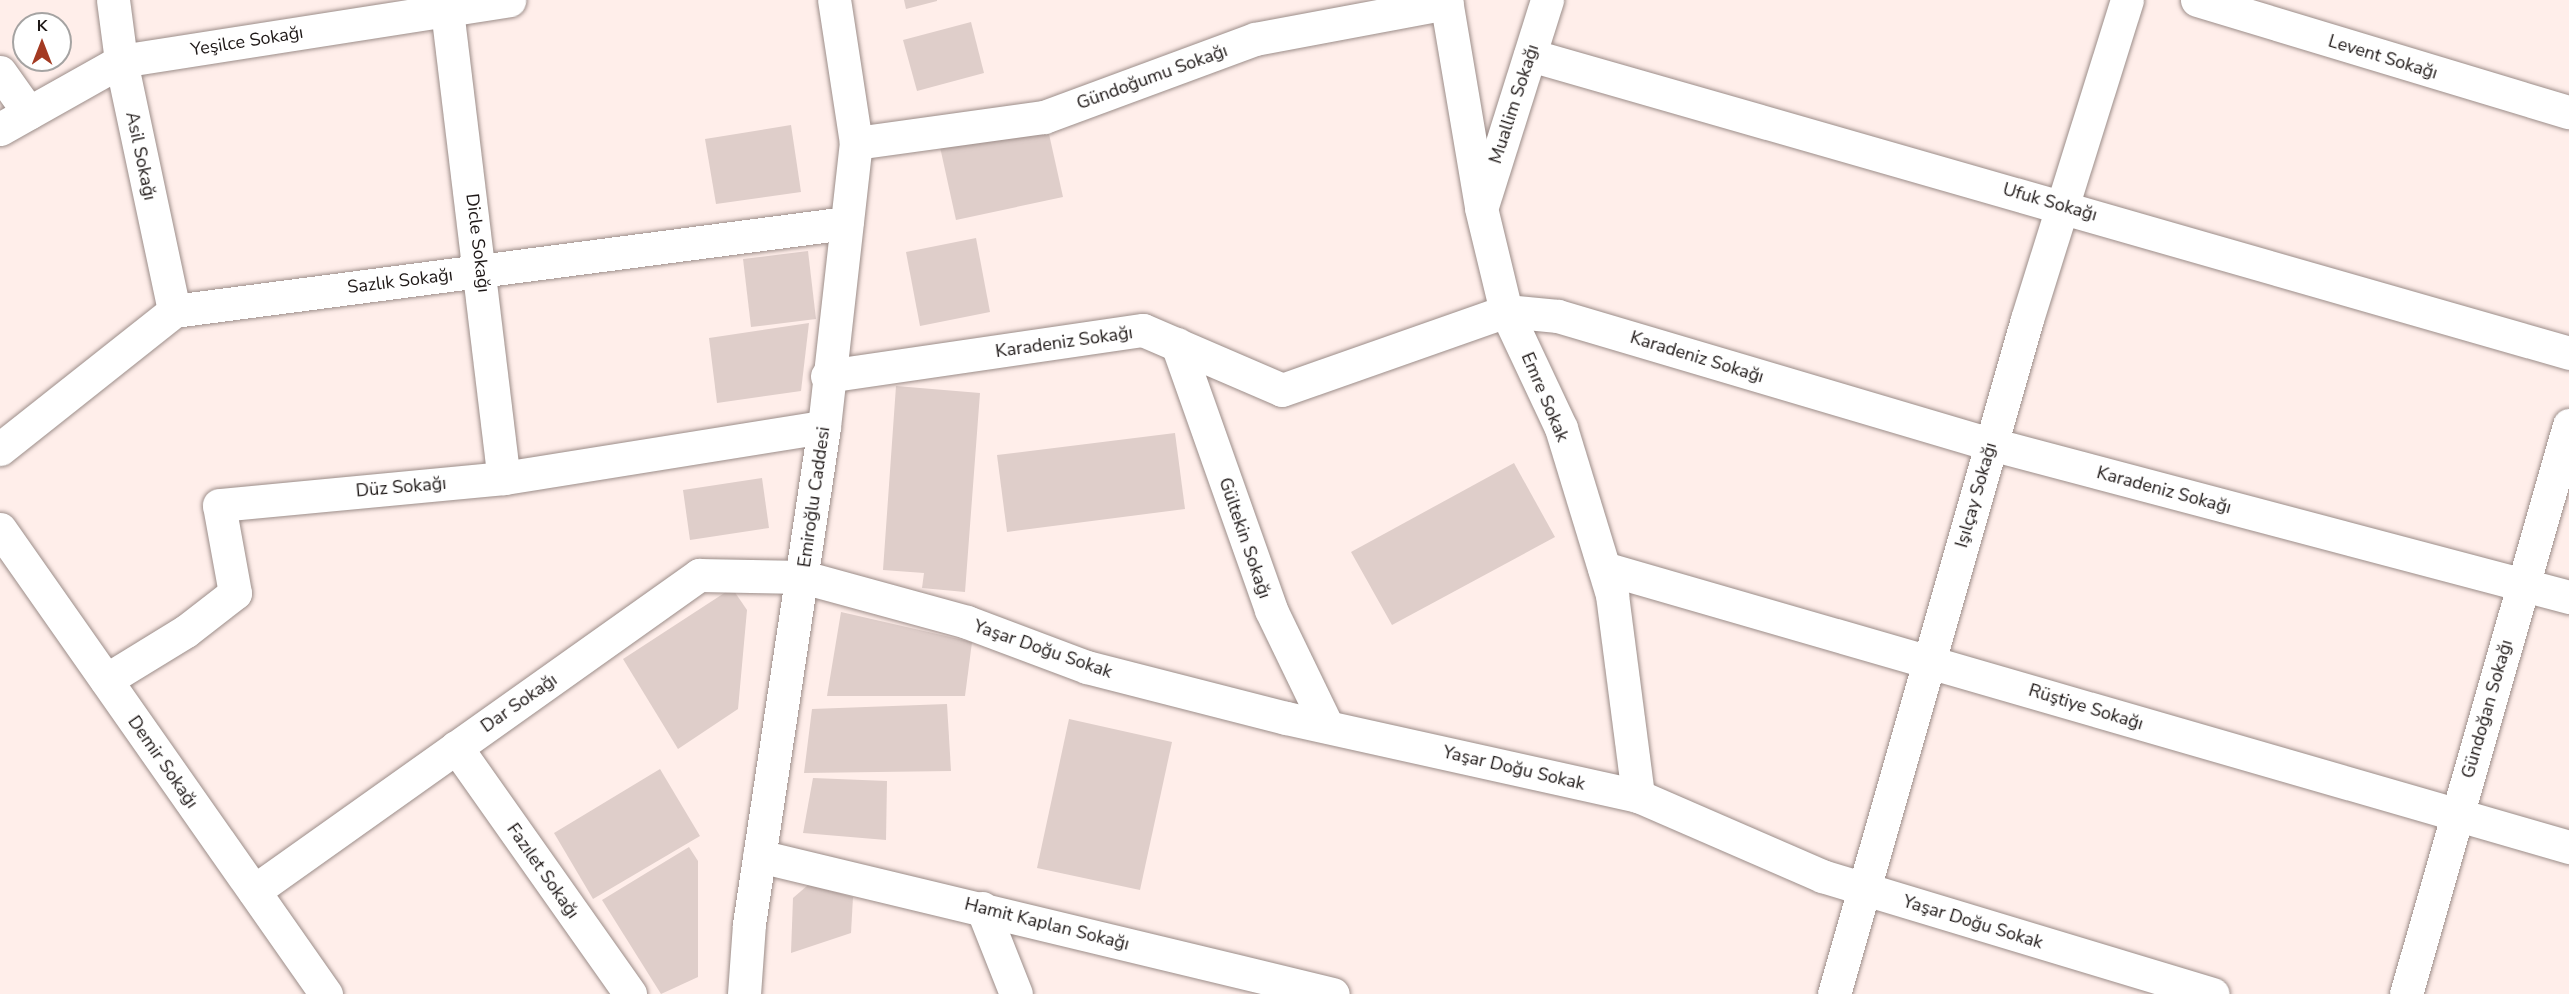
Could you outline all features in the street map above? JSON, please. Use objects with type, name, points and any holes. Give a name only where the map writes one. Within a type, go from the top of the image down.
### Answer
[{"type":"street","name":"Asil Sokağı","points":[[113,0],[121,61],[174,311]]},
{"type":"street","name":"Yeşilce Sokağı","points":[[0,129],[121,61],[509,0]]},
{"type":"street","name":"Emiroğlu Caddesi","points":[[744,994],[759,856],[824,427],[827,376],[856,143],[834,0]]},
{"type":"street","name":"Muallim Sokağı","points":[[1481,208],[1547,0]]},
{"type":"street","name":"Işılçay Sokağı","points":[[1834,994],[1861,888],[1991,444],[2127,0]]},
{"type":"street","name":"Levent Sokağı","points":[[2197,0],[2569,112]]},
{"type":"street","name":"Gündoğumu Sokağı","points":[[856,143],[1044,117],[1255,39],[1447,2]]},
{"type":"street","name":"Emre Sokak","points":[[1447,2],[1481,208],[1506,311],[1560,428],[1612,595],[1638,796]]},
{"type":"street","name":"Dicle Sokağı","points":[[447,10],[482,271],[504,477]]},
{"type":"street","name":"Ufuk Sokağı","points":[[1530,55],[2063,205],[2569,353]]},
{"type":"street","points":[[0,72],[29,113]]},
{"type":"street","name":"Sazlık Sokağı","points":[[174,311],[846,223]]},
{"type":"street","points":[[0,449],[174,311]]},
{"type":"street","name":"Karadeniz Sokağı","points":[[827,376],[1143,330],[1282,390],[1506,311],[1558,316],[1991,444],[2569,597]]},
{"type":"street","name":"Gültekin Sokağı","points":[[1177,344],[1271,610],[1327,726]]},
{"type":"street","name":"Gündoğan Sokağı","points":[[2406,994],[2569,425]]},
{"type":"street","name":"Düz Sokağı","points":[[106,680],[186,631],[235,593],[219,505],[504,477],[824,427]]},
{"type":"street","name":"Demir Sokağı","points":[[0,529],[326,994]]},
{"type":"street","name":"Rüştiye Sokağı","points":[[1604,568],[2569,847]]},
{"type":"street","name":"Dar Sokağı","points":[[254,891],[699,574],[803,577]]},
{"type":"street","name":"Yaşar Doğu Sokak","points":[[803,577],[967,622],[1087,667],[1327,726],[1638,796],[1822,876],[2213,994]]},
{"type":"street","name":"Fazılet Sokağı","points":[[456,747],[630,994]]},
{"type":"street","name":"Hamit Kaplan Sokağı","points":[[759,856],[1333,994]]},
{"type":"street","points":[[982,908],[1016,994]]},
{"type":"building","points":[[904,0],[937,0],[937,1],[906,9]]},
{"type":"building","points":[[971,22],[984,73],[917,91],[903,40]]},
{"type":"building","points":[[791,125],[801,192],[716,204],[705,139]]},
{"type":"building","points":[[1047,125],[1063,197],[956,220],[940,147]]},
{"type":"building","points":[[976,238],[990,312],[920,326],[906,252]]},
{"type":"building","points":[[808,251],[816,319],[751,327],[743,259]]},
{"type":"building","points":[[809,323],[801,391],[717,403],[709,338]]},
{"type":"building","points":[[896,386],[980,393],[965,592],[922,588],[924,573],[883,570]]},
{"type":"building","points":[[1175,433],[1185,509],[1007,532],[997,455]]},
{"type":"building","points":[[1514,463],[1555,537],[1392,625],[1351,552]]},
{"type":"building","points":[[762,478],[769,528],[690,540],[683,490]]},
{"type":"building","points":[[732,588],[747,610],[738,709],[678,749],[623,659]]},
{"type":"building","points":[[841,612],[972,642],[965,696],[827,696]]},
{"type":"building","points":[[947,704],[951,771],[804,773],[812,709]]},
{"type":"building","points":[[1069,719],[1172,742],[1140,890],[1037,868]]},
{"type":"building","points":[[660,769],[700,836],[593,899],[554,833]]},
{"type":"building","points":[[813,778],[887,781],[886,840],[803,833]]},
{"type":"building","points":[[689,847],[698,861],[698,977],[661,994],[602,900]]},
{"type":"building","points":[[808,885],[853,897],[851,933],[791,953],[793,898]]}]
